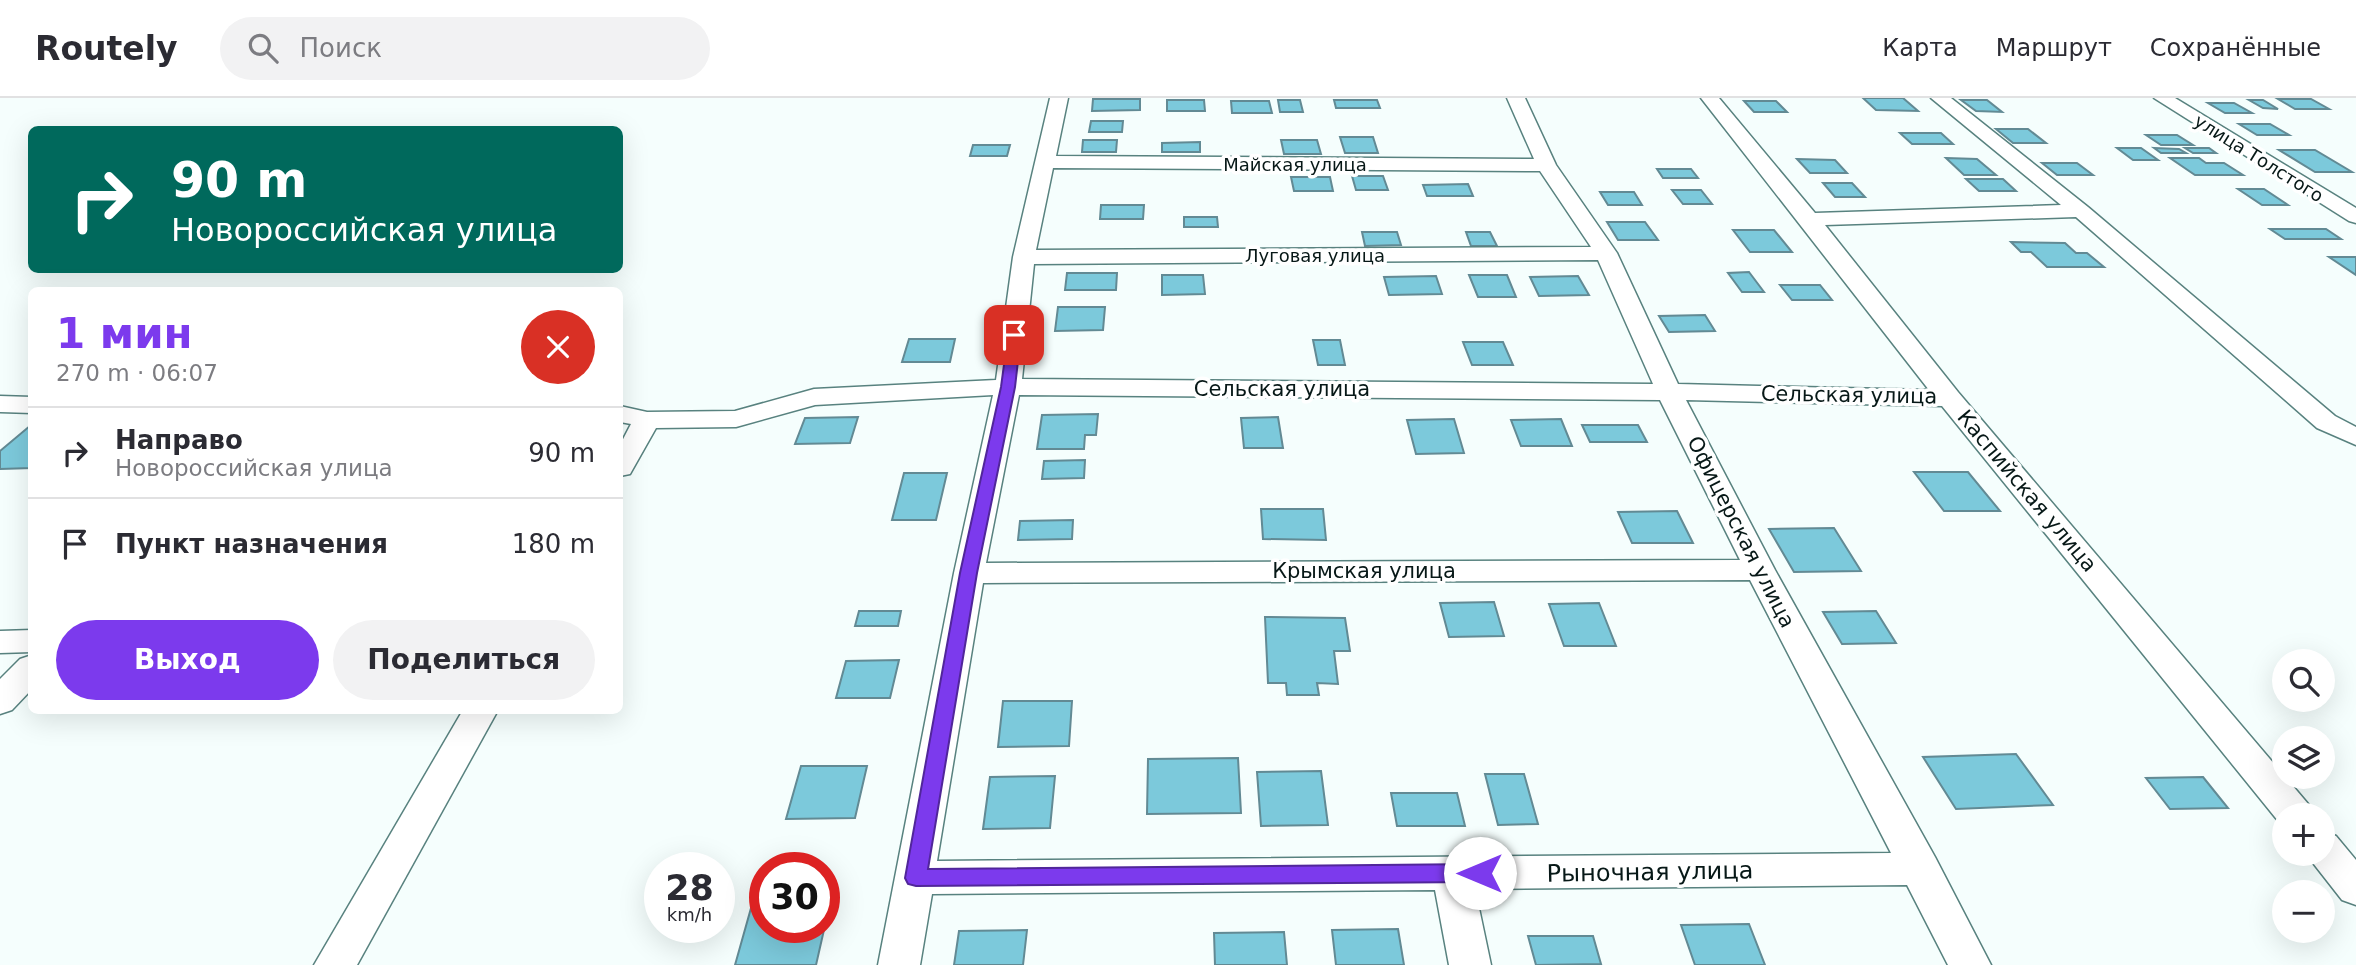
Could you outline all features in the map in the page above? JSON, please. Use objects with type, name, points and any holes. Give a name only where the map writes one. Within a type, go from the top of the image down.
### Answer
[{"type":"street","points":[[898,965],[916,878],[969,573],[1008,387],[1024,257],[1059,98]]},
{"type":"street","name":"Офицерская улица","points":[[1516,98],[1546,165],[1606,253],[1669,392],[1760,570],[1922,869],[1970,965]]},
{"type":"street","name":"Каспийская улица","points":[[1710,98],[1949,398],[2285,803]]},
{"type":"street","points":[[1940,98],[2081,211],[2326,422],[2356,437]]},
{"type":"street","name":"улица Толстого","points":[[2162,98],[2356,217]]},
{"type":"street","name":"Майская улица","points":[[1043,162],[1546,165]]},
{"type":"street","points":[[1809,219],[2081,211]]},
{"type":"street","name":"Луговая улица","points":[[1024,257],[1606,253]]},
{"type":"street","name":"Сельская улица","points":[[623,415],[647,420],[736,419],[814,397],[1008,387],[1669,392],[1949,398]]},
{"type":"street","points":[[0,404],[28,405]]},
{"type":"street","points":[[623,463],[647,420]]},
{"type":"street","name":"Крымская улица","points":[[969,573],[1760,570]]},
{"type":"street","points":[[0,642],[28,641]]},
{"type":"street","points":[[0,701],[28,671]]},
{"type":"street","points":[[335,965],[479,714]]},
{"type":"street","points":[[2335,863],[2356,888]]},
{"type":"street","name":"Рыночная улица","points":[[916,878],[1922,869]]},
{"type":"street","points":[[1452,873],[1470,965]]},
{"type":"building","points":[[1863,98],[1903,98],[1918,111],[1876,110]]},
{"type":"building","points":[[1093,99],[1140,99],[1140,110],[1092,111]]},
{"type":"building","points":[[2278,99],[2311,99],[2329,109],[2295,109]]},
{"type":"building","points":[[1167,100],[1204,100],[1205,111],[1167,111]]},
{"type":"building","points":[[1278,100],[1300,100],[1303,112],[1280,112]]},
{"type":"building","points":[[1334,100],[1377,100],[1380,108],[1336,108]]},
{"type":"building","points":[[1961,100],[1987,100],[2002,112],[1976,111]]},
{"type":"building","points":[[2249,100],[2263,100],[2278,109],[2263,108]]},
{"type":"building","points":[[1231,101],[1269,101],[1272,113],[1232,113]]},
{"type":"building","points":[[1744,101],[1776,101],[1787,112],[1754,112]]},
{"type":"building","points":[[2208,103],[2234,103],[2252,113],[2225,113]]},
{"type":"building","points":[[1091,121],[1123,121],[1122,132],[1089,132]]},
{"type":"building","points":[[2239,124],[2270,124],[2289,135],[2257,135]]},
{"type":"building","points":[[1996,129],[2028,129],[2046,143],[2013,143]]},
{"type":"building","points":[[1900,133],[1941,133],[1953,144],[1912,144]]},
{"type":"building","points":[[2146,135],[2177,135],[2193,145],[2161,145]]},
{"type":"building","points":[[1340,137],[1373,137],[1378,153],[1345,153]]},
{"type":"building","points":[[1083,140],[1117,140],[1116,152],[1082,152]]},
{"type":"building","points":[[1281,140],[1317,140],[1321,154],[1284,154]]},
{"type":"building","points":[[1200,142],[1200,152],[1162,152],[1162,143]]},
{"type":"building","points":[[973,145],[1010,145],[1007,156],[970,156]]},
{"type":"building","points":[[2117,148],[2141,148],[2158,160],[2133,160]]},
{"type":"building","points":[[2154,148],[2179,149],[2186,153],[2161,153]]},
{"type":"building","points":[[2185,148],[2209,148],[2216,153],[2193,153]]},
{"type":"building","points":[[2279,150],[2315,150],[2352,172],[2315,172]]},
{"type":"building","points":[[1946,158],[1977,159],[1996,175],[1964,175]]},
{"type":"building","points":[[2170,158],[2199,158],[2206,163],[2224,163],[2243,175],[2195,175]]},
{"type":"building","points":[[1797,159],[1835,160],[1847,173],[1810,173]]},
{"type":"building","points":[[2042,163],[2077,163],[2093,175],[2057,175]]},
{"type":"building","points":[[1657,169],[1691,169],[1698,178],[1663,178]]},
{"type":"building","points":[[1352,176],[1383,176],[1388,190],[1356,190]]},
{"type":"building","points":[[1291,177],[1330,177],[1333,191],[1294,191]]},
{"type":"building","points":[[1966,179],[2003,179],[2016,191],[1979,191]]},
{"type":"building","points":[[1823,183],[1852,183],[1865,197],[1835,197]]},
{"type":"building","points":[[1468,184],[1473,196],[1427,196],[1423,185]]},
{"type":"building","points":[[2238,189],[2264,189],[2288,205],[2262,205]]},
{"type":"building","points":[[1672,190],[1701,190],[1712,204],[1683,204]]},
{"type":"building","points":[[1600,192],[1634,192],[1642,205],[1608,205]]},
{"type":"building","points":[[1101,205],[1144,205],[1143,219],[1100,219]]},
{"type":"building","points":[[1184,217],[1217,217],[1218,227],[1184,227]]},
{"type":"building","points":[[1607,222],[1645,222],[1658,240],[1618,240]]},
{"type":"building","points":[[2270,229],[2326,229],[2341,239],[2285,239]]},
{"type":"building","points":[[1733,230],[1774,230],[1792,252],[1750,252]]},
{"type":"building","points":[[1362,232],[1397,232],[1401,245],[1365,246]]},
{"type":"building","points":[[1466,232],[1490,232],[1497,246],[1471,246]]},
{"type":"building","points":[[2011,242],[2065,243],[2076,253],[2087,253],[2104,267],[2047,267],[2031,252],[2021,252]]},
{"type":"building","points":[[2329,257],[2356,257],[2356,275]]},
{"type":"building","points":[[1749,272],[1764,292],[1742,292],[1728,273]]},
{"type":"building","points":[[1067,273],[1117,273],[1116,290],[1065,290]]},
{"type":"building","points":[[1162,275],[1203,275],[1205,294],[1162,295]]},
{"type":"building","points":[[1469,275],[1507,275],[1516,297],[1478,297]]},
{"type":"building","points":[[1436,276],[1442,294],[1389,295],[1384,277]]},
{"type":"building","points":[[1578,276],[1589,295],[1539,296],[1530,277]]},
{"type":"building","points":[[1780,285],[1820,285],[1832,300],[1792,300]]},
{"type":"building","points":[[1058,307],[1105,307],[1103,330],[1055,331]]},
{"type":"building","points":[[1705,315],[1715,331],[1669,332],[1659,316]]},
{"type":"building","points":[[909,339],[955,339],[950,362],[902,362]]},
{"type":"building","points":[[1313,340],[1340,340],[1345,365],[1318,365]]},
{"type":"building","points":[[1463,342],[1503,342],[1513,365],[1472,365]]},
{"type":"building","points":[[1098,414],[1096,435],[1085,435],[1084,449],[1037,449],[1042,415]]},
{"type":"building","points":[[858,417],[850,443],[795,444],[805,418]]},
{"type":"building","points":[[1278,417],[1283,448],[1244,448],[1241,418]]},
{"type":"building","points":[[1454,419],[1464,453],[1416,454],[1407,420]]},
{"type":"building","points":[[1561,419],[1572,446],[1521,446],[1511,420]]},
{"type":"building","points":[[1582,425],[1638,425],[1647,442],[1590,442]]},
{"type":"building","points":[[28,428],[28,468],[0,469],[0,451]]},
{"type":"building","points":[[1085,460],[1084,478],[1042,479],[1044,461]]},
{"type":"building","points":[[1914,472],[1968,472],[2000,511],[1944,511]]},
{"type":"building","points":[[904,473],[947,473],[936,520],[892,520]]},
{"type":"building","points":[[1261,509],[1323,509],[1326,540],[1263,539]]},
{"type":"building","points":[[1677,511],[1693,543],[1632,543],[1618,512]]},
{"type":"building","points":[[1073,520],[1072,539],[1018,540],[1020,521]]},
{"type":"building","points":[[1834,528],[1861,571],[1794,572],[1769,529]]},
{"type":"building","points":[[1494,602],[1504,636],[1449,637],[1440,603]]},
{"type":"building","points":[[1599,603],[1616,646],[1564,646],[1549,604]]},
{"type":"building","points":[[859,611],[901,611],[898,626],[855,626]]},
{"type":"building","points":[[1876,611],[1896,643],[1842,644],[1823,612]]},
{"type":"building","points":[[1265,617],[1345,618],[1350,651],[1334,651],[1338,684],[1317,683],[1319,695],[1287,695],[1286,683],[1268,683]]},
{"type":"building","points":[[899,660],[890,698],[836,698],[846,661]]},
{"type":"building","points":[[1003,701],[1072,701],[1069,746],[998,747]]},
{"type":"building","points":[[2016,754],[2053,805],[1956,809],[1923,757]]},
{"type":"building","points":[[1238,758],[1241,813],[1147,814],[1148,759]]},
{"type":"building","points":[[801,766],[867,766],[855,818],[786,819]]},
{"type":"building","points":[[1321,771],[1328,825],[1261,826],[1257,772]]},
{"type":"building","points":[[1485,774],[1524,774],[1538,824],[1498,825]]},
{"type":"building","points":[[1055,776],[1050,828],[983,829],[990,777]]},
{"type":"building","points":[[2203,777],[2228,808],[2170,809],[2146,778]]},
{"type":"building","points":[[1391,793],[1457,793],[1465,826],[1397,826]]},
{"type":"building","points":[[749,915],[749,943],[821,943],[816,965],[735,965]]},
{"type":"building","points":[[1749,924],[1765,965],[1695,965],[1681,925]]},
{"type":"building","points":[[1398,929],[1404,965],[1336,965],[1332,930]]},
{"type":"building","points":[[1027,930],[1023,965],[954,965],[959,931]]},
{"type":"building","points":[[1284,932],[1287,965],[1215,965],[1214,933]]},
{"type":"building","points":[[1528,936],[1593,936],[1601,964],[1536,965]]},
{"type":"route","points":[[1014,335],[1008,387],[969,573],[916,878],[1480,873]]}]
